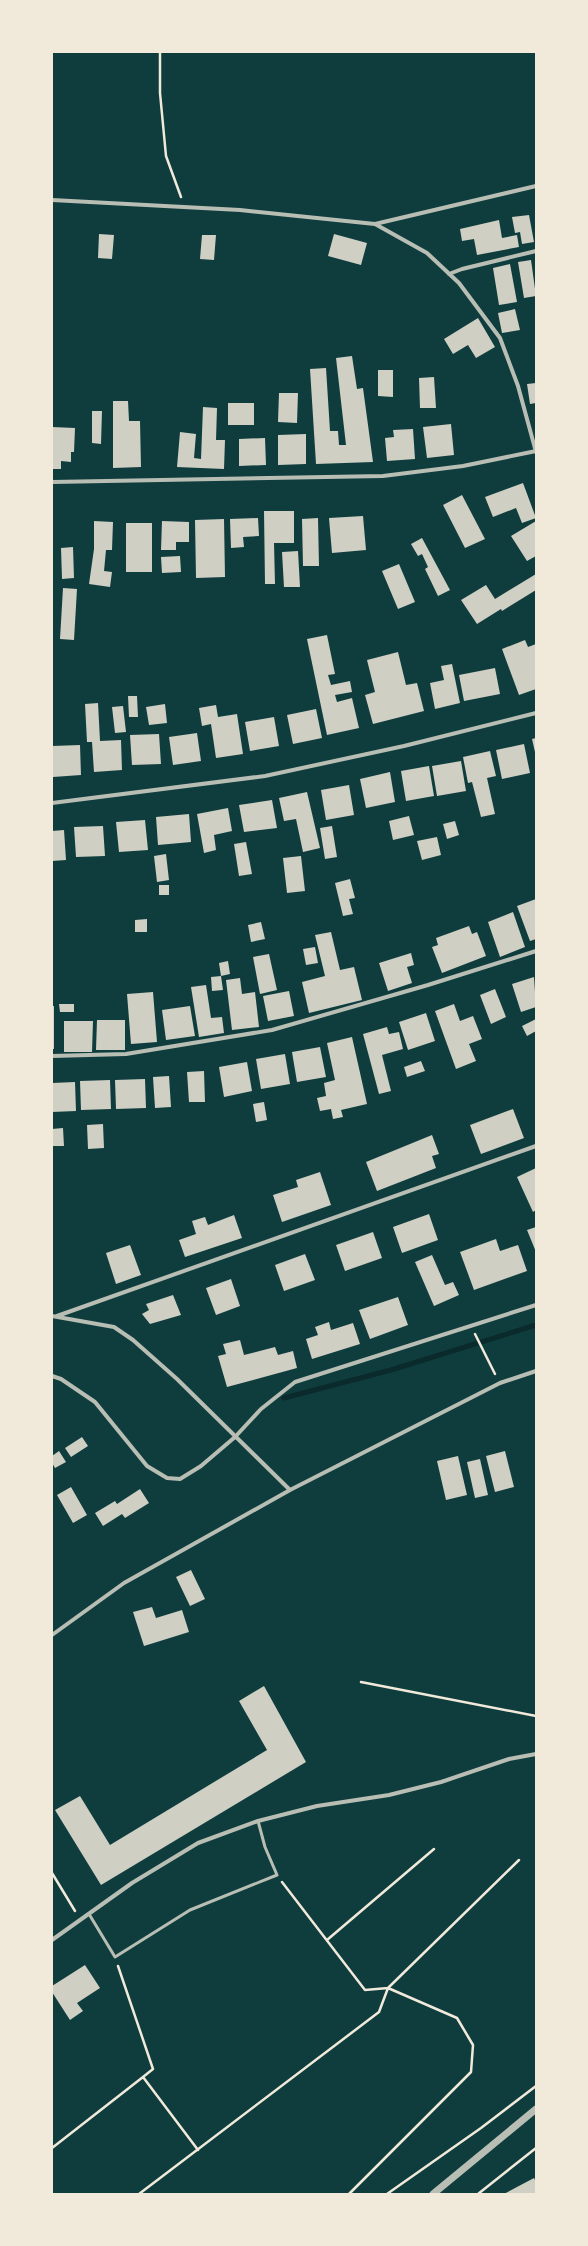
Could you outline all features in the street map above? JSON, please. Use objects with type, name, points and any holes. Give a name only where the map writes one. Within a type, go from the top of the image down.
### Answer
[{"type":"street","points":[[52,200],[240,210],[375,224],[536,186]]},
{"type":"street","points":[[52,482],[383,476],[463,466],[536,452],[518,386],[500,338],[458,283],[427,253],[375,224]]},
{"type":"street","points":[[449,274],[462,269],[536,251]]},
{"type":"street","points":[[52,803],[265,776],[404,746],[536,713]]},
{"type":"street","points":[[52,1056],[126,1054],[272,1030],[428,985],[536,951]]},
{"type":"street","points":[[57,1316],[536,1146]]},
{"type":"street","points":[[52,1376],[61,1379],[95,1402],[147,1466],[167,1478],[180,1479],[200,1466],[235,1437],[261,1409],[295,1382],[536,1305]]},
{"type":"street","points":[[52,1316],[114,1327],[133,1340],[177,1379],[290,1490]]},
{"type":"street","points":[[52,1634],[124,1583],[290,1490],[500,1383],[536,1371]]},
{"type":"street","points":[[52,1940],[132,1883],[198,1843],[258,1821],[317,1806],[389,1795],[441,1782],[509,1759],[536,1754]]},
{"type":"street","points":[[433,2194],[536,2109]]},
{"type":"lane","points":[[89,1914],[115,1957],[190,1910],[277,1875],[265,1847],[258,1821]]},
{"type":"path","points":[[160,52],[160,93],[166,156],[184,207]]},
{"type":"path","points":[[478,1341],[500,1383]]},
{"type":"path","points":[[360,1682],[536,1716]]},
{"type":"path","points":[[327,1940],[434,1849]]},
{"type":"path","points":[[139,2194],[379,2012],[388,1988],[519,1860]]},
{"type":"path","points":[[52,1873],[81,1920]]},
{"type":"path","points":[[277,1875],[365,1990],[388,1988],[457,2018],[473,2045],[471,2072],[349,2194]]},
{"type":"path","points":[[52,2148],[153,2069],[115,1957]]},
{"type":"path","points":[[143,2077],[198,2150]]},
{"type":"path","points":[[387,2194],[481,2128],[536,2086]]},
{"type":"path","points":[[478,2194],[536,2148]]},
{"type":"building","points":[[529,215],[534,242],[522,244],[520,232],[515,233],[512,217]]},
{"type":"building","points":[[499,220],[502,238],[517,235],[519,247],[477,255],[474,239],[462,241],[460,229]]},
{"type":"building","points":[[99,234],[114,235],[112,259],[98,258]]},
{"type":"building","points":[[334,234],[367,243],[361,265],[328,256]]},
{"type":"building","points":[[202,235],[216,235],[214,260],[200,259]]},
{"type":"building","points":[[531,260],[536,296],[524,298],[518,262]]},
{"type":"building","points":[[510,264],[517,302],[499,305],[493,268]]},
{"type":"building","points":[[515,309],[520,330],[502,333],[498,313]]},
{"type":"building","points":[[478,318],[495,347],[476,358],[468,345],[453,354],[444,339]]},
{"type":"building","points":[[352,356],[357,389],[363,388],[373,462],[316,464],[310,369],[326,368],[330,431],[338,431],[339,445],[346,445],[336,358]]},
{"type":"building","points":[[378,370],[393,370],[393,397],[378,396]]},
{"type":"building","points":[[434,377],[436,408],[420,408],[419,378]]},
{"type":"building","points":[[536,383],[536,403],[530,404],[527,384]]},
{"type":"building","points":[[279,393],[298,393],[297,423],[278,422]]},
{"type":"building","points":[[113,401],[128,401],[129,421],[140,421],[141,467],[113,468]]},
{"type":"building","points":[[228,403],[254,403],[254,425],[228,425]]},
{"type":"building","points":[[203,407],[217,408],[216,440],[225,440],[224,469],[177,467],[180,432],[196,434],[194,458],[201,459]]},
{"type":"building","points":[[92,411],[102,411],[101,444],[92,443]]},
{"type":"building","points":[[451,424],[454,455],[427,458],[423,427]]},
{"type":"building","points":[[52,427],[75,428],[74,452],[71,452],[71,462],[61,461],[61,469],[52,469]]},
{"type":"building","points":[[413,429],[415,459],[387,461],[385,438],[394,437],[393,430]]},
{"type":"building","points":[[306,434],[306,464],[278,465],[278,435]]},
{"type":"building","points":[[265,438],[266,465],[239,466],[239,439]]},
{"type":"building","points":[[523,483],[536,518],[522,523],[516,508],[493,517],[485,497]]},
{"type":"building","points":[[462,495],[485,539],[465,548],[443,505]]},
{"type":"building","points":[[264,511],[294,511],[294,543],[274,543],[275,584],[265,584]]},
{"type":"building","points":[[363,516],[366,550],[332,553],[329,518]]},
{"type":"building","points":[[258,518],[259,536],[243,537],[244,547],[231,548],[230,519]]},
{"type":"building","points":[[318,518],[319,566],[303,566],[302,519]]},
{"type":"building","points":[[224,519],[225,577],[196,578],[195,520]]},
{"type":"building","points":[[94,521],[113,522],[112,550],[106,550],[104,571],[112,572],[110,587],[89,584],[94,549]]},
{"type":"building","points":[[162,521],[189,522],[189,542],[176,542],[176,550],[161,550]]},
{"type":"building","points":[[536,521],[536,556],[527,561],[511,536]]},
{"type":"building","points":[[126,523],[152,523],[152,572],[126,572]]},
{"type":"building","points":[[422,538],[450,590],[438,596],[425,569],[428,567],[422,554],[418,556],[411,544]]},
{"type":"building","points":[[73,547],[74,578],[62,579],[61,548]]},
{"type":"building","points":[[298,551],[300,587],[284,587],[282,552]]},
{"type":"building","points":[[180,556],[181,572],[162,573],[161,557]]},
{"type":"building","points":[[399,564],[415,602],[398,609],[382,571]]},
{"type":"building","points":[[536,574],[536,590],[502,611],[501,609],[477,624],[461,600],[486,585],[495,599]]},
{"type":"building","points":[[63,588],[77,589],[74,640],[60,639]]},
{"type":"building","points":[[327,635],[335,674],[328,675],[331,685],[350,681],[352,692],[335,695],[337,702],[352,698],[359,728],[327,735],[307,639]]},
{"type":"building","points":[[525,640],[528,647],[536,644],[536,689],[519,695],[502,649]]},
{"type":"building","points":[[398,652],[406,685],[417,683],[424,711],[373,724],[365,695],[375,692],[367,660]]},
{"type":"building","points":[[452,664],[460,703],[435,709],[430,683],[444,680],[441,666]]},
{"type":"building","points":[[495,668],[500,694],[464,701],[459,675]]},
{"type":"building","points":[[128,696],[137,696],[138,717],[129,717]]},
{"type":"building","points":[[98,703],[100,741],[121,740],[122,770],[94,772],[92,742],[87,742],[85,704]]},
{"type":"building","points":[[165,704],[167,723],[149,725],[146,707]]},
{"type":"building","points":[[216,705],[218,717],[237,714],[243,754],[216,758],[211,724],[202,726],[199,708]]},
{"type":"building","points":[[123,706],[126,732],[115,733],[112,707]]},
{"type":"building","points":[[316,709],[322,738],[293,744],[287,715]]},
{"type":"building","points":[[274,717],[279,746],[250,751],[245,722]]},
{"type":"building","points":[[197,733],[201,761],[173,765],[169,737]]},
{"type":"building","points":[[159,734],[161,764],[132,765],[130,735]]},
{"type":"building","points":[[536,738],[536,752],[535,752],[532,739]]},
{"type":"building","points":[[524,744],[530,773],[502,779],[496,750]]},
{"type":"building","points":[[80,745],[81,775],[53,777],[52,746]]},
{"type":"building","points":[[490,751],[496,776],[487,778],[495,814],[481,817],[472,782],[468,783],[463,757]]},
{"type":"building","points":[[461,761],[466,791],[437,796],[432,766]]},
{"type":"building","points":[[429,766],[434,796],[406,801],[401,771]]},
{"type":"building","points":[[390,772],[395,802],[366,808],[360,779]]},
{"type":"building","points":[[349,785],[354,815],[326,820],[321,790]]},
{"type":"building","points":[[307,792],[320,848],[303,852],[296,819],[284,821],[279,798]]},
{"type":"building","points":[[272,800],[277,828],[244,832],[239,805]]},
{"type":"building","points":[[228,808],[232,831],[214,835],[216,850],[204,853],[197,814]]},
{"type":"building","points":[[189,814],[191,842],[158,845],[156,817]]},
{"type":"building","points":[[409,816],[414,835],[393,840],[389,821]]},
{"type":"building","points":[[145,820],[148,850],[119,852],[116,822]]},
{"type":"building","points":[[455,821],[459,835],[447,839],[443,824]]},
{"type":"building","points":[[103,826],[105,856],[76,857],[74,827]]},
{"type":"building","points":[[332,826],[337,857],[325,859],[320,828]]},
{"type":"building","points":[[64,830],[66,860],[52,861],[52,831]]},
{"type":"building","points":[[437,837],[441,855],[422,860],[417,841]]},
{"type":"building","points":[[246,842],[252,874],[239,876],[234,844]]},
{"type":"building","points":[[166,854],[169,880],[157,882],[154,856]]},
{"type":"building","points":[[301,856],[305,891],[287,893],[283,858]]},
{"type":"building","points":[[350,879],[355,898],[349,899],[353,914],[343,916],[335,883]]},
{"type":"building","points":[[159,885],[169,885],[169,895],[159,895]]},
{"type":"building","points":[[536,899],[536,939],[530,941],[517,906]]},
{"type":"building","points":[[513,912],[525,947],[500,957],[488,922]]},
{"type":"building","points":[[147,919],[147,932],[135,932],[135,920]]},
{"type":"building","points":[[261,922],[265,939],[251,942],[248,925]]},
{"type":"building","points":[[469,926],[472,934],[477,932],[486,956],[442,973],[432,947],[438,945],[436,938]]},
{"type":"building","points":[[331,932],[340,970],[354,967],[362,1000],[309,1013],[302,982],[325,976],[315,935]]},
{"type":"building","points":[[315,947],[318,963],[306,965],[303,949]]},
{"type":"building","points":[[411,953],[414,965],[407,967],[412,983],[388,991],[379,963]]},
{"type":"building","points":[[269,954],[277,990],[260,994],[253,957]]},
{"type":"building","points":[[228,961],[230,974],[221,976],[219,963]]},
{"type":"building","points":[[221,976],[223,990],[212,991],[211,977]]},
{"type":"building","points":[[534,977],[536,1007],[521,1012],[512,984]]},
{"type":"building","points":[[240,978],[242,994],[255,992],[259,1027],[232,1030],[226,980]]},
{"type":"building","points":[[206,985],[211,1018],[222,1017],[224,1033],[199,1037],[191,987]]},
{"type":"building","points":[[495,989],[506,1017],[491,1024],[480,995]]},
{"type":"building","points":[[289,991],[294,1016],[268,1021],[263,996]]},
{"type":"building","points":[[153,992],[157,1042],[131,1044],[127,994]]},
{"type":"building","points":[[59,1004],[74,1004],[74,1012],[60,1012]]},
{"type":"building","points":[[454,1004],[460,1021],[473,1016],[482,1039],[469,1044],[476,1061],[456,1069],[435,1011]]},
{"type":"building","points":[[52,1006],[54,1006],[54,1049],[52,1049]]},
{"type":"building","points":[[190,1006],[195,1036],[166,1040],[162,1010]]},
{"type":"building","points":[[426,1013],[435,1041],[408,1050],[399,1022]]},
{"type":"building","points":[[536,1019],[536,1031],[527,1036],[522,1026]]},
{"type":"building","points":[[97,1020],[125,1020],[125,1050],[96,1050]]},
{"type":"building","points":[[64,1021],[93,1021],[92,1052],[64,1052]]},
{"type":"building","points":[[387,1027],[389,1034],[399,1032],[403,1049],[382,1055],[391,1091],[379,1094],[363,1034]]},
{"type":"building","points":[[352,1037],[367,1104],[341,1110],[343,1117],[333,1119],[331,1109],[320,1111],[317,1098],[326,1096],[324,1083],[335,1080],[327,1043]]},
{"type":"building","points":[[320,1047],[326,1077],[297,1082],[292,1052]]},
{"type":"building","points":[[285,1054],[290,1084],[261,1089],[256,1059]]},
{"type":"building","points":[[421,1061],[425,1071],[407,1077],[404,1067]]},
{"type":"building","points":[[247,1062],[252,1091],[224,1097],[219,1067]]},
{"type":"building","points":[[204,1071],[205,1102],[189,1102],[187,1072]]},
{"type":"building","points":[[169,1076],[171,1107],[155,1108],[153,1077]]},
{"type":"building","points":[[145,1079],[146,1108],[116,1109],[115,1080]]},
{"type":"building","points":[[110,1080],[111,1109],[81,1110],[80,1081]]},
{"type":"building","points":[[75,1082],[76,1111],[52,1112],[52,1083]]},
{"type":"building","points":[[264,1102],[267,1120],[256,1122],[253,1104]]},
{"type":"building","points":[[513,1109],[524,1138],[481,1154],[470,1125]]},
{"type":"building","points":[[103,1124],[104,1148],[88,1149],[87,1125]]},
{"type":"building","points":[[63,1128],[64,1146],[52,1146],[52,1129]]},
{"type":"building","points":[[432,1135],[439,1154],[432,1156],[436,1168],[377,1191],[366,1162]]},
{"type":"building","points":[[536,1168],[536,1210],[533,1212],[517,1177]]},
{"type":"building","points":[[320,1172],[331,1205],[282,1222],[273,1195],[298,1187],[296,1180]]},
{"type":"building","points":[[429,1214],[438,1240],[402,1253],[393,1227]]},
{"type":"building","points":[[234,1215],[242,1238],[185,1257],[179,1240],[196,1234],[192,1221],[205,1217],[208,1225]]},
{"type":"building","points":[[536,1227],[536,1252],[527,1230]]},
{"type":"building","points":[[373,1232],[382,1258],[345,1271],[336,1245]]},
{"type":"building","points":[[496,1239],[500,1251],[518,1245],[527,1271],[474,1290],[460,1252]]},
{"type":"building","points":[[130,1245],[141,1275],[116,1284],[106,1253]]},
{"type":"building","points":[[305,1254],[315,1280],[284,1291],[275,1265]]},
{"type":"building","points":[[432,1255],[445,1285],[453,1282],[459,1295],[434,1306],[415,1262]]},
{"type":"building","points":[[231,1279],[240,1306],[216,1315],[206,1288]]},
{"type":"building","points":[[173,1295],[181,1315],[150,1324],[142,1314],[149,1310],[146,1304]]},
{"type":"building","points":[[398,1297],[408,1325],[370,1339],[359,1310]]},
{"type":"building","points":[[329,1322],[331,1330],[353,1323],[360,1344],[312,1359],[306,1339],[318,1335],[315,1327]]},
{"type":"building","points":[[240,1340],[244,1355],[275,1347],[278,1355],[293,1351],[297,1368],[227,1387],[218,1356],[226,1354],[223,1344]]},
{"type":"building","points":[[82,1437],[88,1446],[71,1457],[65,1448]]},
{"type":"building","points":[[59,1451],[66,1462],[55,1468],[52,1463],[52,1456]]},
{"type":"building","points":[[505,1451],[514,1487],[495,1492],[486,1456]]},
{"type":"building","points":[[458,1456],[467,1495],[446,1500],[437,1461]]},
{"type":"building","points":[[480,1459],[488,1495],[475,1498],[467,1462]]},
{"type":"building","points":[[71,1487],[87,1515],[73,1523],[57,1495]]},
{"type":"building","points":[[140,1489],[149,1503],[125,1518],[122,1514],[103,1526],[95,1513],[115,1501],[117,1504]]},
{"type":"building","points":[[191,1570],[205,1599],[190,1606],[176,1577]]},
{"type":"building","points":[[152,1607],[156,1618],[182,1610],[189,1632],[144,1646],[133,1612]]},
{"type":"building","points":[[264,1686],[306,1762],[101,1885],[55,1810],[80,1796],[110,1845],[267,1750],[239,1701]]},
{"type":"building","points":[[85,1965],[100,1988],[77,2003],[83,2011],[70,2020],[52,1992],[52,1986]]},
{"type":"building","points":[[534,2178],[536,2182],[536,2194],[504,2194]]},
{"type":"waterway","points":[[284,1398],[391,1370],[536,1325]]}]
